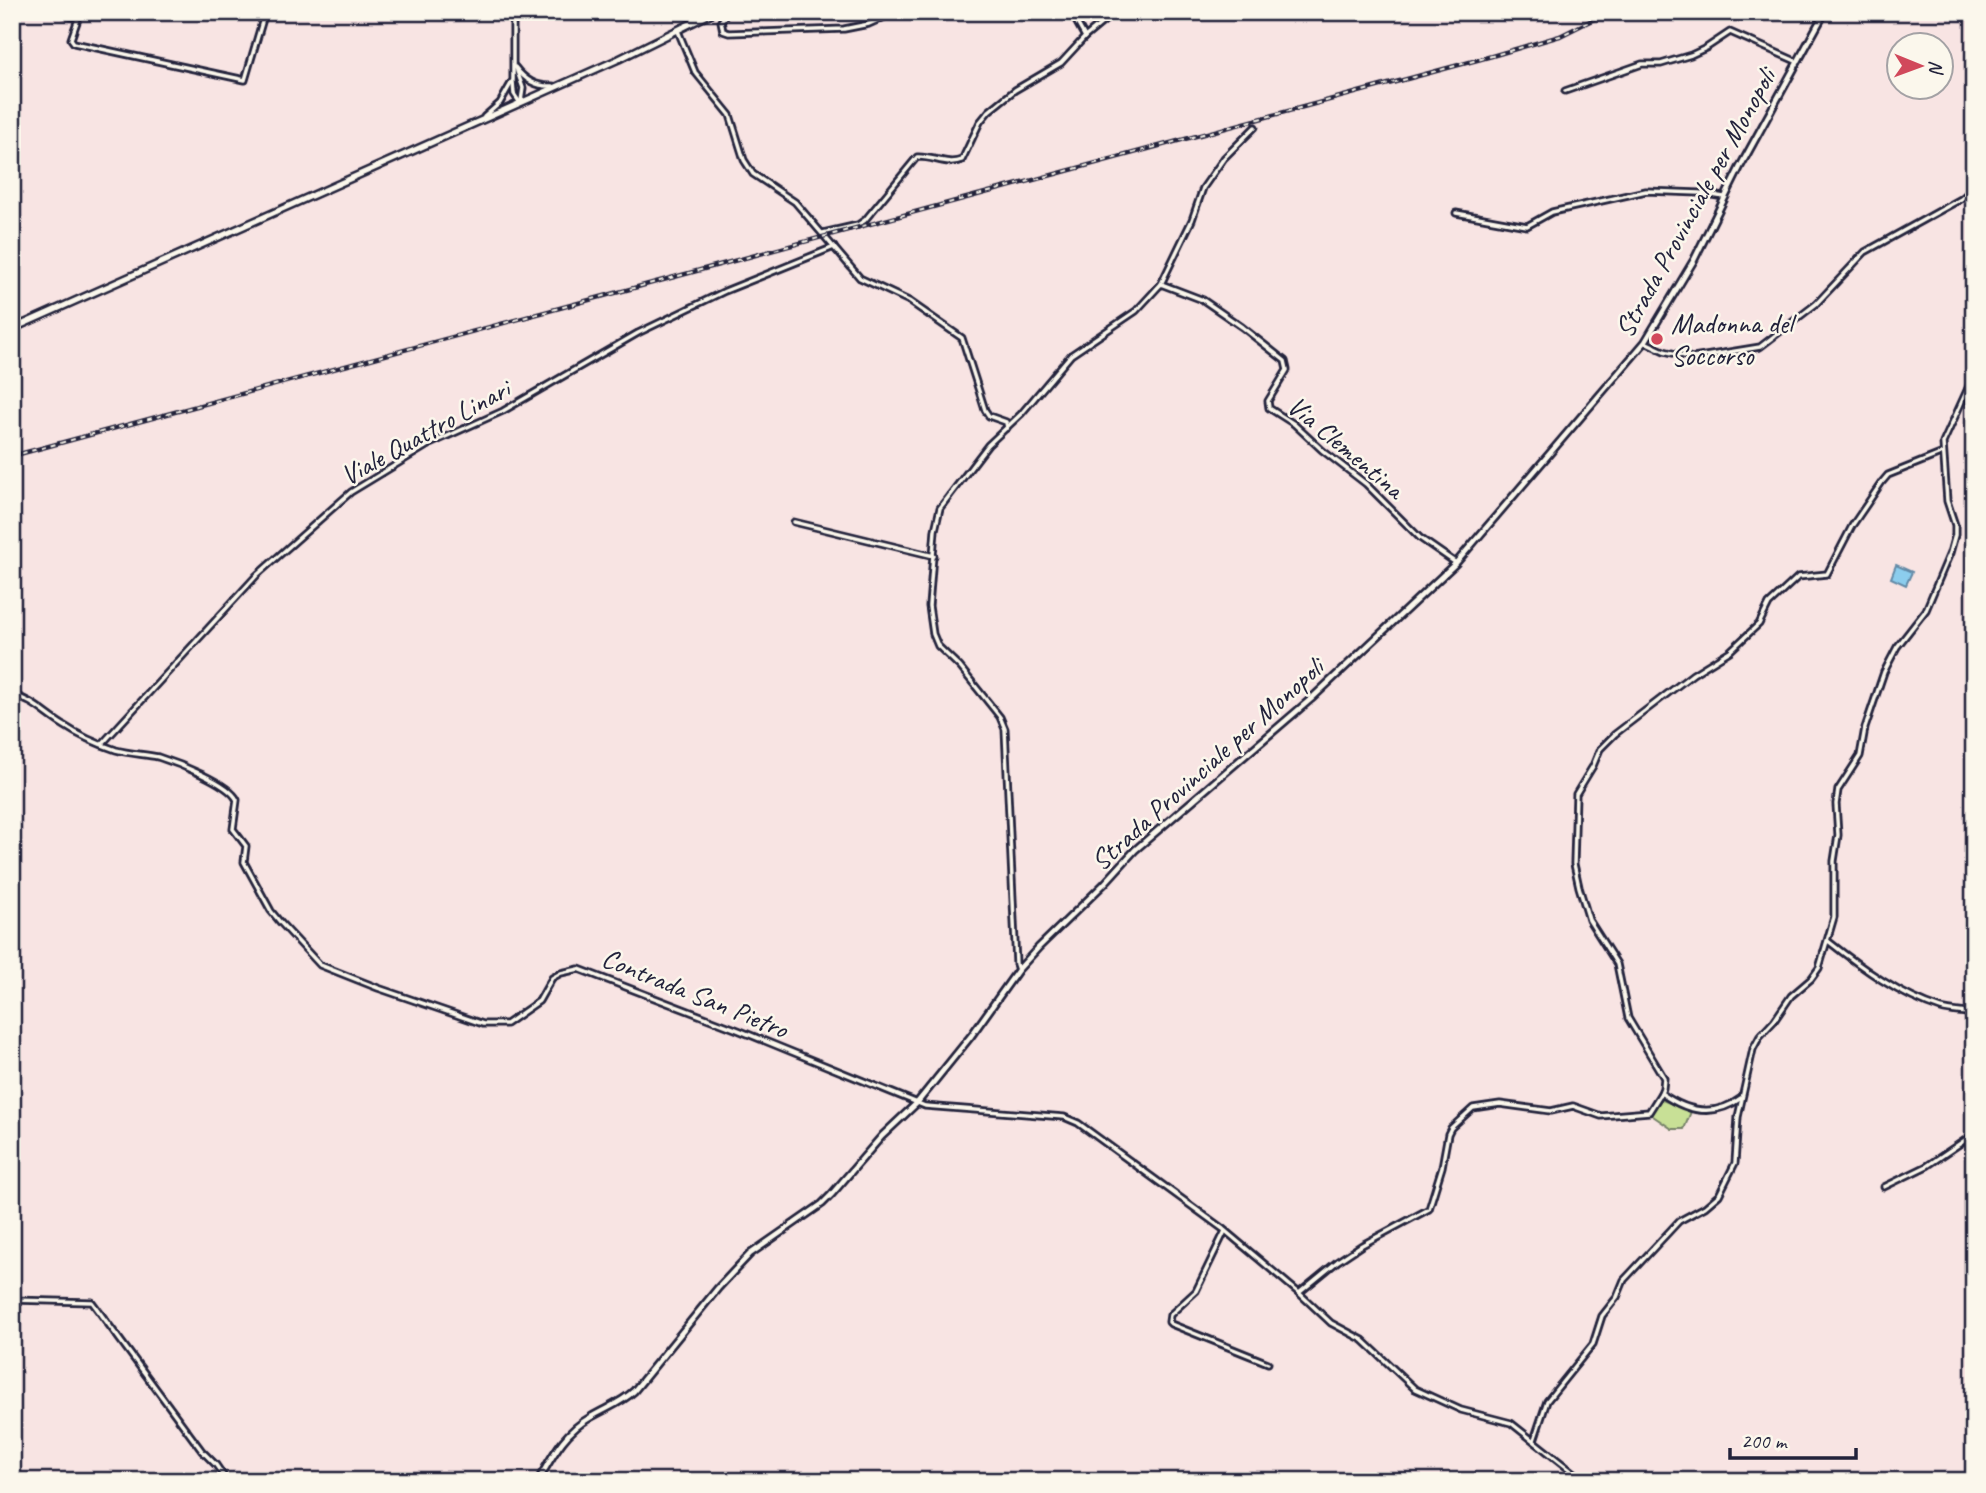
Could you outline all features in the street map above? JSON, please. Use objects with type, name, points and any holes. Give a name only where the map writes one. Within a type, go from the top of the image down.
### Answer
[{"type":"main road","points":[[12,330],[560,85],[714,12]]},
{"type":"street","points":[[58,12],[78,19],[71,39],[74,43],[245,80],[265,12]]},
{"type":"street","points":[[513,12],[512,50],[523,88],[520,103]]},
{"type":"street","points":[[688,26],[701,12]]},
{"type":"street","points":[[728,12],[721,20],[723,31],[729,33],[844,29],[869,24],[896,12]]},
{"type":"street","points":[[1071,12],[1085,37]]},
{"type":"street","points":[[822,234],[862,223],[918,157],[953,163],[962,160],[980,121],[989,111],[1014,90],[1061,62],[1115,12]]},
{"type":"street","name":"Strada Provinciale per Monopoli","points":[[538,1481],[564,1438],[574,1428],[624,1400],[634,1391],[750,1254],[822,1204],[882,1136],[917,1103],[971,1036],[1018,970],[1135,850],[1311,699],[1456,563],[1645,342],[1694,260],[1724,197],[1825,12]]},
{"type":"street","points":[[678,31],[695,72],[730,115],[749,169],[795,202],[860,278],[909,301],[962,338],[985,410],[989,416],[1006,422],[1007,428]]},
{"type":"street","points":[[1565,91],[1642,64],[1661,64],[1691,55],[1730,32],[1798,62]]},
{"type":"street","points":[[515,67],[514,94],[520,103]]},
{"type":"street","points":[[515,67],[528,81],[536,85],[560,85]]},
{"type":"street","points":[[480,121],[500,103],[513,80]]},
{"type":"street","points":[[1018,970],[1005,729],[1000,717],[985,697],[935,640],[929,610],[935,530],[942,504],[988,445],[1007,428],[1076,350],[1136,311],[1161,284],[1192,220],[1200,193],[1207,181],[1224,158],[1255,127]]},
{"type":"street","points":[[1645,342],[1655,348],[1693,358],[1760,347],[1816,304],[1865,252],[1961,199],[1974,188]]},
{"type":"street","points":[[1456,213],[1527,226],[1552,212],[1646,191],[1700,193],[1724,197]]},
{"type":"street","name":"Viale Quattro Linari","points":[[102,744],[257,575],[351,492],[430,444],[503,411],[638,333],[725,292],[834,247]]},
{"type":"street","name":"Via Clementina","points":[[1161,284],[1203,300],[1285,361],[1287,370],[1268,401],[1269,408],[1294,424],[1366,484],[1420,537],[1456,563]]},
{"type":"street","points":[[1534,1440],[1547,1401],[1593,1344],[1602,1316],[1614,1303],[1624,1280],[1679,1221],[1705,1207],[1720,1195],[1735,1163],[1738,1117],[1756,1042],[1791,996],[1816,974],[1833,917],[1838,790],[1860,756],[1865,728],[1884,672],[1897,648],[1926,610],[1955,535],[1955,525],[1947,501],[1943,443],[1974,375]]},
{"type":"street","points":[[1299,1293],[1362,1245],[1429,1209],[1442,1167],[1448,1134],[1473,1108],[1500,1104],[1551,1111],[1573,1106],[1595,1115],[1649,1112],[1664,1088],[1664,1078],[1628,1018],[1617,964],[1589,920],[1575,875],[1578,789],[1601,749],[1615,734],[1693,674],[1730,650],[1759,624],[1769,604],[1798,577],[1827,573],[1852,526],[1888,475],[1943,453]]},
{"type":"street","points":[[794,522],[934,556]]},
{"type":"street","name":"Contrada San Pietro","points":[[12,695],[32,702],[70,729],[102,744],[121,751],[169,761],[205,777],[236,796],[233,825],[246,846],[244,862],[271,911],[326,969],[489,1025],[511,1022],[538,1001],[552,978],[572,969],[584,970],[917,1103],[954,1110],[1064,1117],[1078,1123],[1225,1231],[1331,1323],[1363,1340],[1422,1393],[1461,1410],[1507,1421],[1582,1480]]},
{"type":"street","points":[[1828,941],[1858,965],[1894,987],[1939,1008],[1974,1014]]},
{"type":"street","points":[[1661,1093],[1678,1105],[1714,1111],[1726,1109],[1742,1098]]},
{"type":"street","points":[[1884,1187],[1927,1166],[1974,1134]]},
{"type":"street","points":[[1225,1231],[1196,1290],[1170,1315],[1169,1322],[1268,1363]]},
{"type":"street","points":[[12,1300],[92,1302],[201,1451],[216,1465],[227,1481]]},
{"type":"green space","points":[[1660,1099],[1684,1109],[1692,1109],[1684,1129],[1672,1129],[1650,1114]]},
{"type":"water","points":[[1896,565],[1912,572],[1906,585],[1891,578]]},
{"type":"railway","points":[[12,456],[1492,56],[1560,36],[1608,12]]},
{"type":"place","name":"Madonna del Soccorso","points":[[1657,339]]}]
